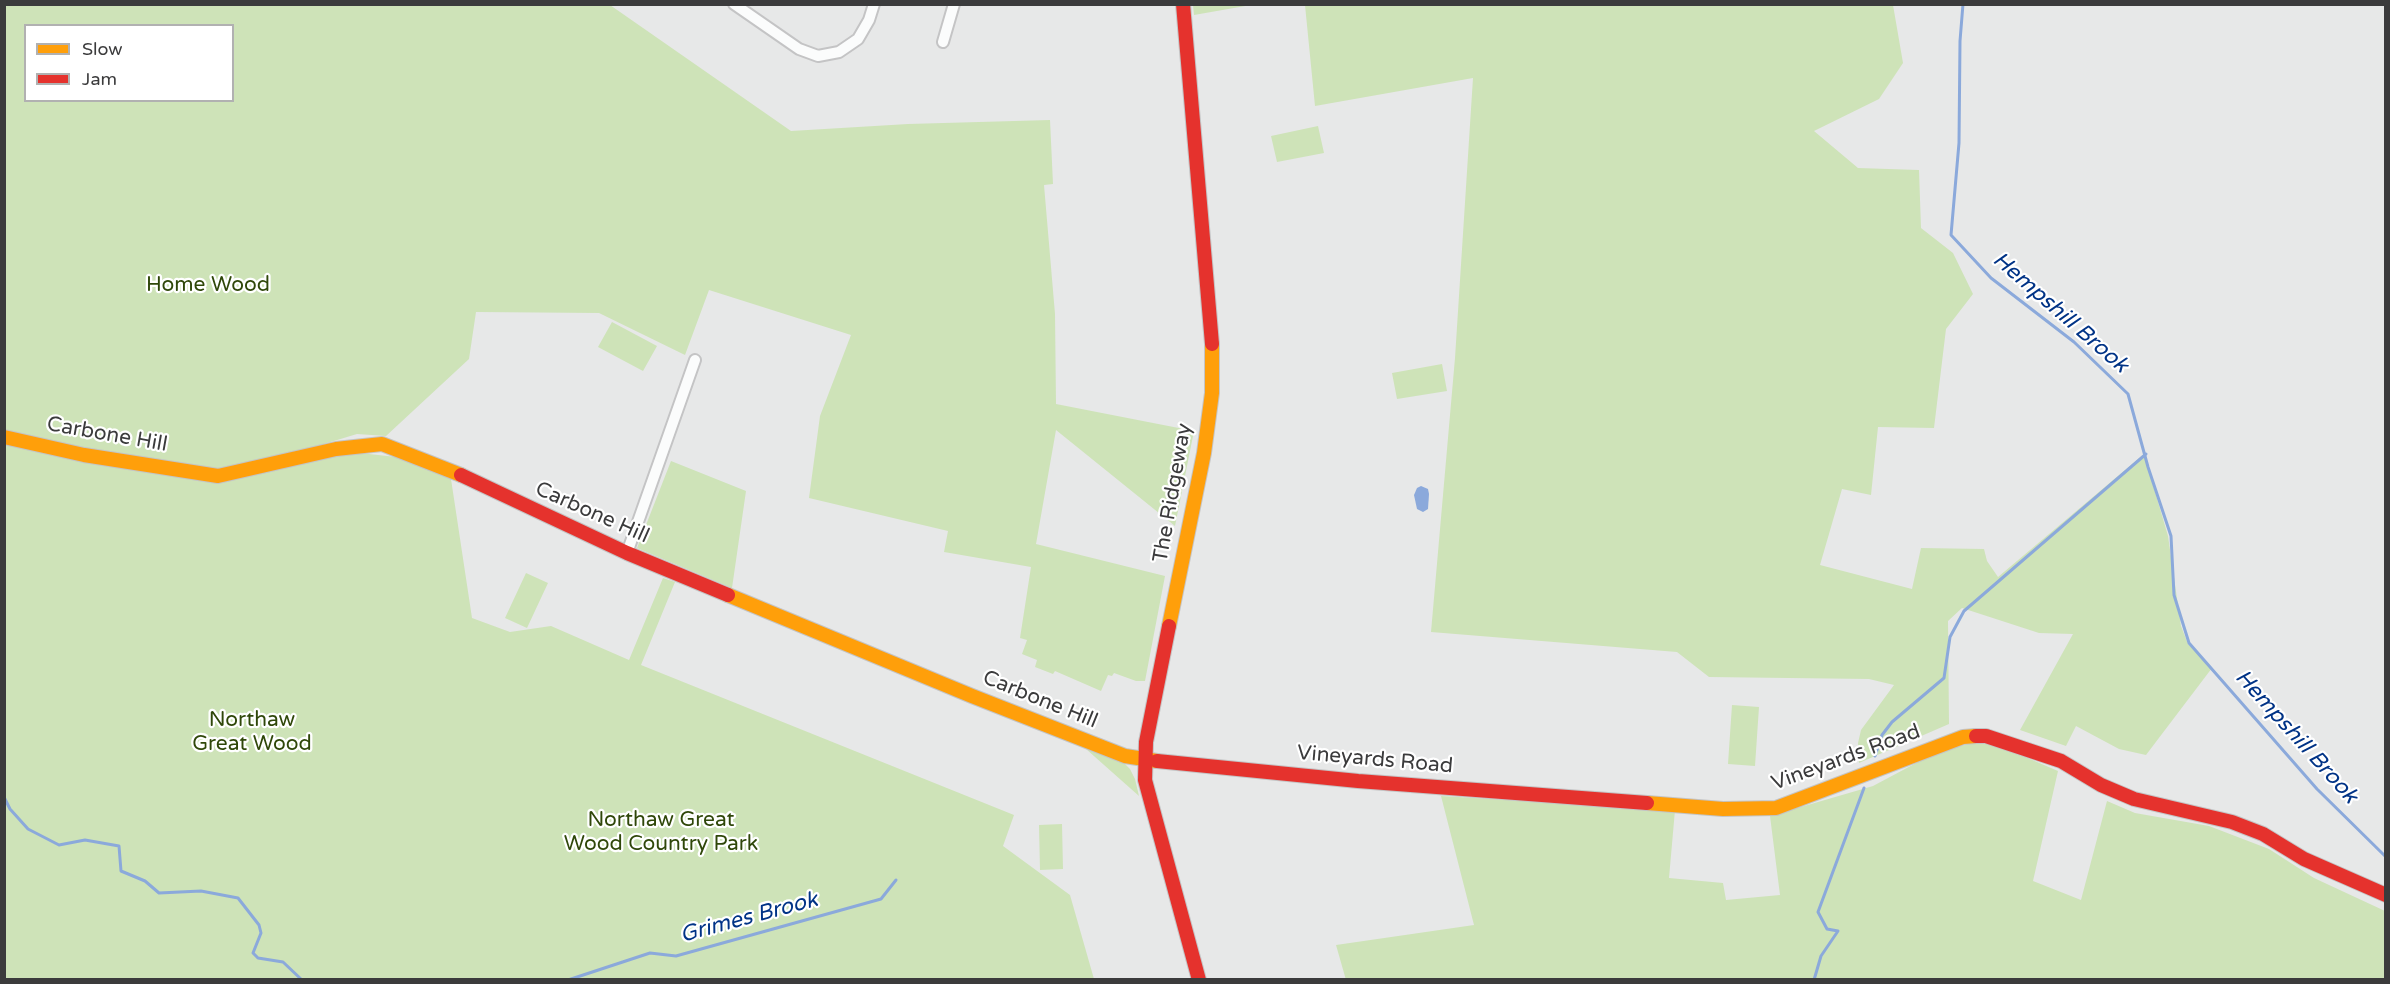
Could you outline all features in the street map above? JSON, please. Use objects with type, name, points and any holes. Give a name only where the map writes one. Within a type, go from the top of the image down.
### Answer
[{"type":"street","points":[[734,4],[799,49],[818,57],[839,52],[858,39],[869,20],[874,4]]},
{"type":"street","points":[[943,42],[954,4]]},
{"type":"street","name":"The Ridgeway","points":[[1183,4],[1210,310],[1213,356],[1212,393],[1204,453],[1144,760],[1145,780],[1199,980]]},
{"type":"street","points":[[627,553],[695,360]]},
{"type":"street","name":"Carbone Hill","points":[[4,437],[84,455],[218,476],[336,449],[382,444],[446,468],[627,553],[1023,717],[1125,756],[1144,760]]},
{"type":"street","name":"Vineyards Road","points":[[1144,760],[1400,784],[1723,809],[1776,808],[1963,737],[1986,736],[2061,761],[2101,785],[2134,799],[2232,822],[2263,834],[2304,859],[2385,895]]},
{"type":"green space","points":[[5,4],[610,5],[791,131],[908,124],[1050,120],[1053,184],[1044,185],[1055,314],[1056,404],[1194,431],[1175,526],[1056,430],[1036,544],[1165,576],[1145,681],[1136,681],[1114,673],[1112,676],[1108,675],[1101,691],[1055,671],[1053,674],[1035,667],[1037,660],[1022,654],[1027,640],[1020,638],[1031,567],[944,552],[948,531],[809,498],[820,416],[851,335],[709,290],[685,355],[599,313],[476,312],[469,359],[386,436],[357,434],[224,474],[360,453],[396,457],[451,479],[472,618],[510,632],[551,626],[629,660],[663,578],[675,582],[641,665],[1014,815],[1003,846],[1070,895],[1094,979],[5,979]]},
{"type":"green space","points":[[1193,4],[1251,5],[1194,15]]},
{"type":"green space","points":[[1305,5],[1893,5],[1903,63],[1879,99],[1814,131],[1858,168],[1919,170],[1921,228],[1953,253],[1973,294],[1946,329],[1934,428],[1878,427],[1871,495],[1842,489],[1820,565],[1912,589],[1921,548],[1984,549],[1987,561],[1998,577],[2144,454],[2168,536],[2181,626],[2188,644],[2212,668],[2146,755],[2119,749],[2076,726],[2066,746],[2020,730],[2073,634],[2039,633],[1962,608],[1948,621],[1949,724],[1859,763],[1858,743],[1861,730],[1894,685],[1869,679],[1709,677],[1677,652],[1431,632],[1455,358],[1473,78],[1315,106]]},
{"type":"green space","points":[[1318,126],[1324,153],[1277,162],[1271,136]]},
{"type":"green space","points":[[612,322],[657,346],[643,371],[598,347]]},
{"type":"green space","points":[[1442,364],[1447,391],[1397,399],[1392,373]]},
{"type":"green space","points":[[671,461],[746,491],[732,588],[637,548]]},
{"type":"green space","points":[[526,573],[548,583],[527,628],[505,618]]},
{"type":"green space","points":[[1732,705],[1759,707],[1755,766],[1728,764]]},
{"type":"green space","points":[[1976,742],[2002,747],[2058,771],[2033,881],[2081,900],[2107,801],[2135,813],[2209,826],[2269,849],[2314,878],[2385,911],[2386,979],[1346,980],[1336,945],[1474,925],[1441,796],[1675,810],[1669,878],[1723,883],[1726,900],[1780,895],[1770,816],[1873,786],[1935,753]]},
{"type":"green space","points":[[1086,749],[1124,763],[1135,779],[1139,796]]},
{"type":"green space","points":[[1062,824],[1063,869],[1040,870],[1039,825]]},
{"type":"water","points":[[1421,486],[1428,489],[1429,494],[1428,509],[1423,512],[1417,509],[1414,495],[1417,488]]},
{"type":"waterway","name":"Hempshill Brook","points":[[1963,4],[1960,41],[1959,143],[1951,235],[1991,278],[2074,342],[2128,394],[2148,467],[2171,536],[2174,595],[2189,643],[2317,789],[2386,857]]},
{"type":"waterway","points":[[1875,756],[1882,735],[1892,722],[1944,678],[1950,637],[1964,611],[2146,454]]},
{"type":"waterway","points":[[1814,980],[1821,956],[1838,931],[1827,929],[1818,912],[1864,788]]},
{"type":"waterway","name":"Grimes Brook","points":[[4,797],[10,809],[28,829],[59,845],[85,840],[119,846],[121,871],[145,881],[159,893],[201,891],[238,898],[259,925],[261,933],[253,953],[258,958],[283,962],[302,980]]},
{"type":"waterway","name":"Grimes Brook","points":[[568,980],[650,953],[676,956],[881,899],[896,880]]},
{"type":"traffic: slow","points":[[1169,626],[1204,453],[1212,393],[1212,344]]},
{"type":"traffic: slow","points":[[4,437],[84,455],[218,476],[336,449],[382,444],[461,475]]},
{"type":"traffic: slow","points":[[728,595],[972,696],[1125,756],[1157,761]]},
{"type":"traffic: slow","points":[[1647,803],[1723,809],[1776,808],[1963,737],[1976,736]]},
{"type":"traffic: jam","points":[[1183,4],[1212,344]]},
{"type":"traffic: jam","points":[[461,475],[627,553],[728,595]]},
{"type":"traffic: jam","points":[[1169,626],[1146,742],[1145,780],[1199,980]]},
{"type":"traffic: jam","points":[[1976,736],[1986,736],[2061,761],[2101,785],[2134,799],[2232,822],[2263,834],[2304,859],[2386,895]]},
{"type":"traffic: jam","points":[[1157,761],[1358,781],[1647,803]]},
{"type":"park label","name":"Home Wood","points":[[208,285]]},
{"type":"park label","name":"Northaw Great Wood","points":[[252,732]]},
{"type":"park label","name":"Northaw Great Wood Country Park","points":[[661,832]]}]
